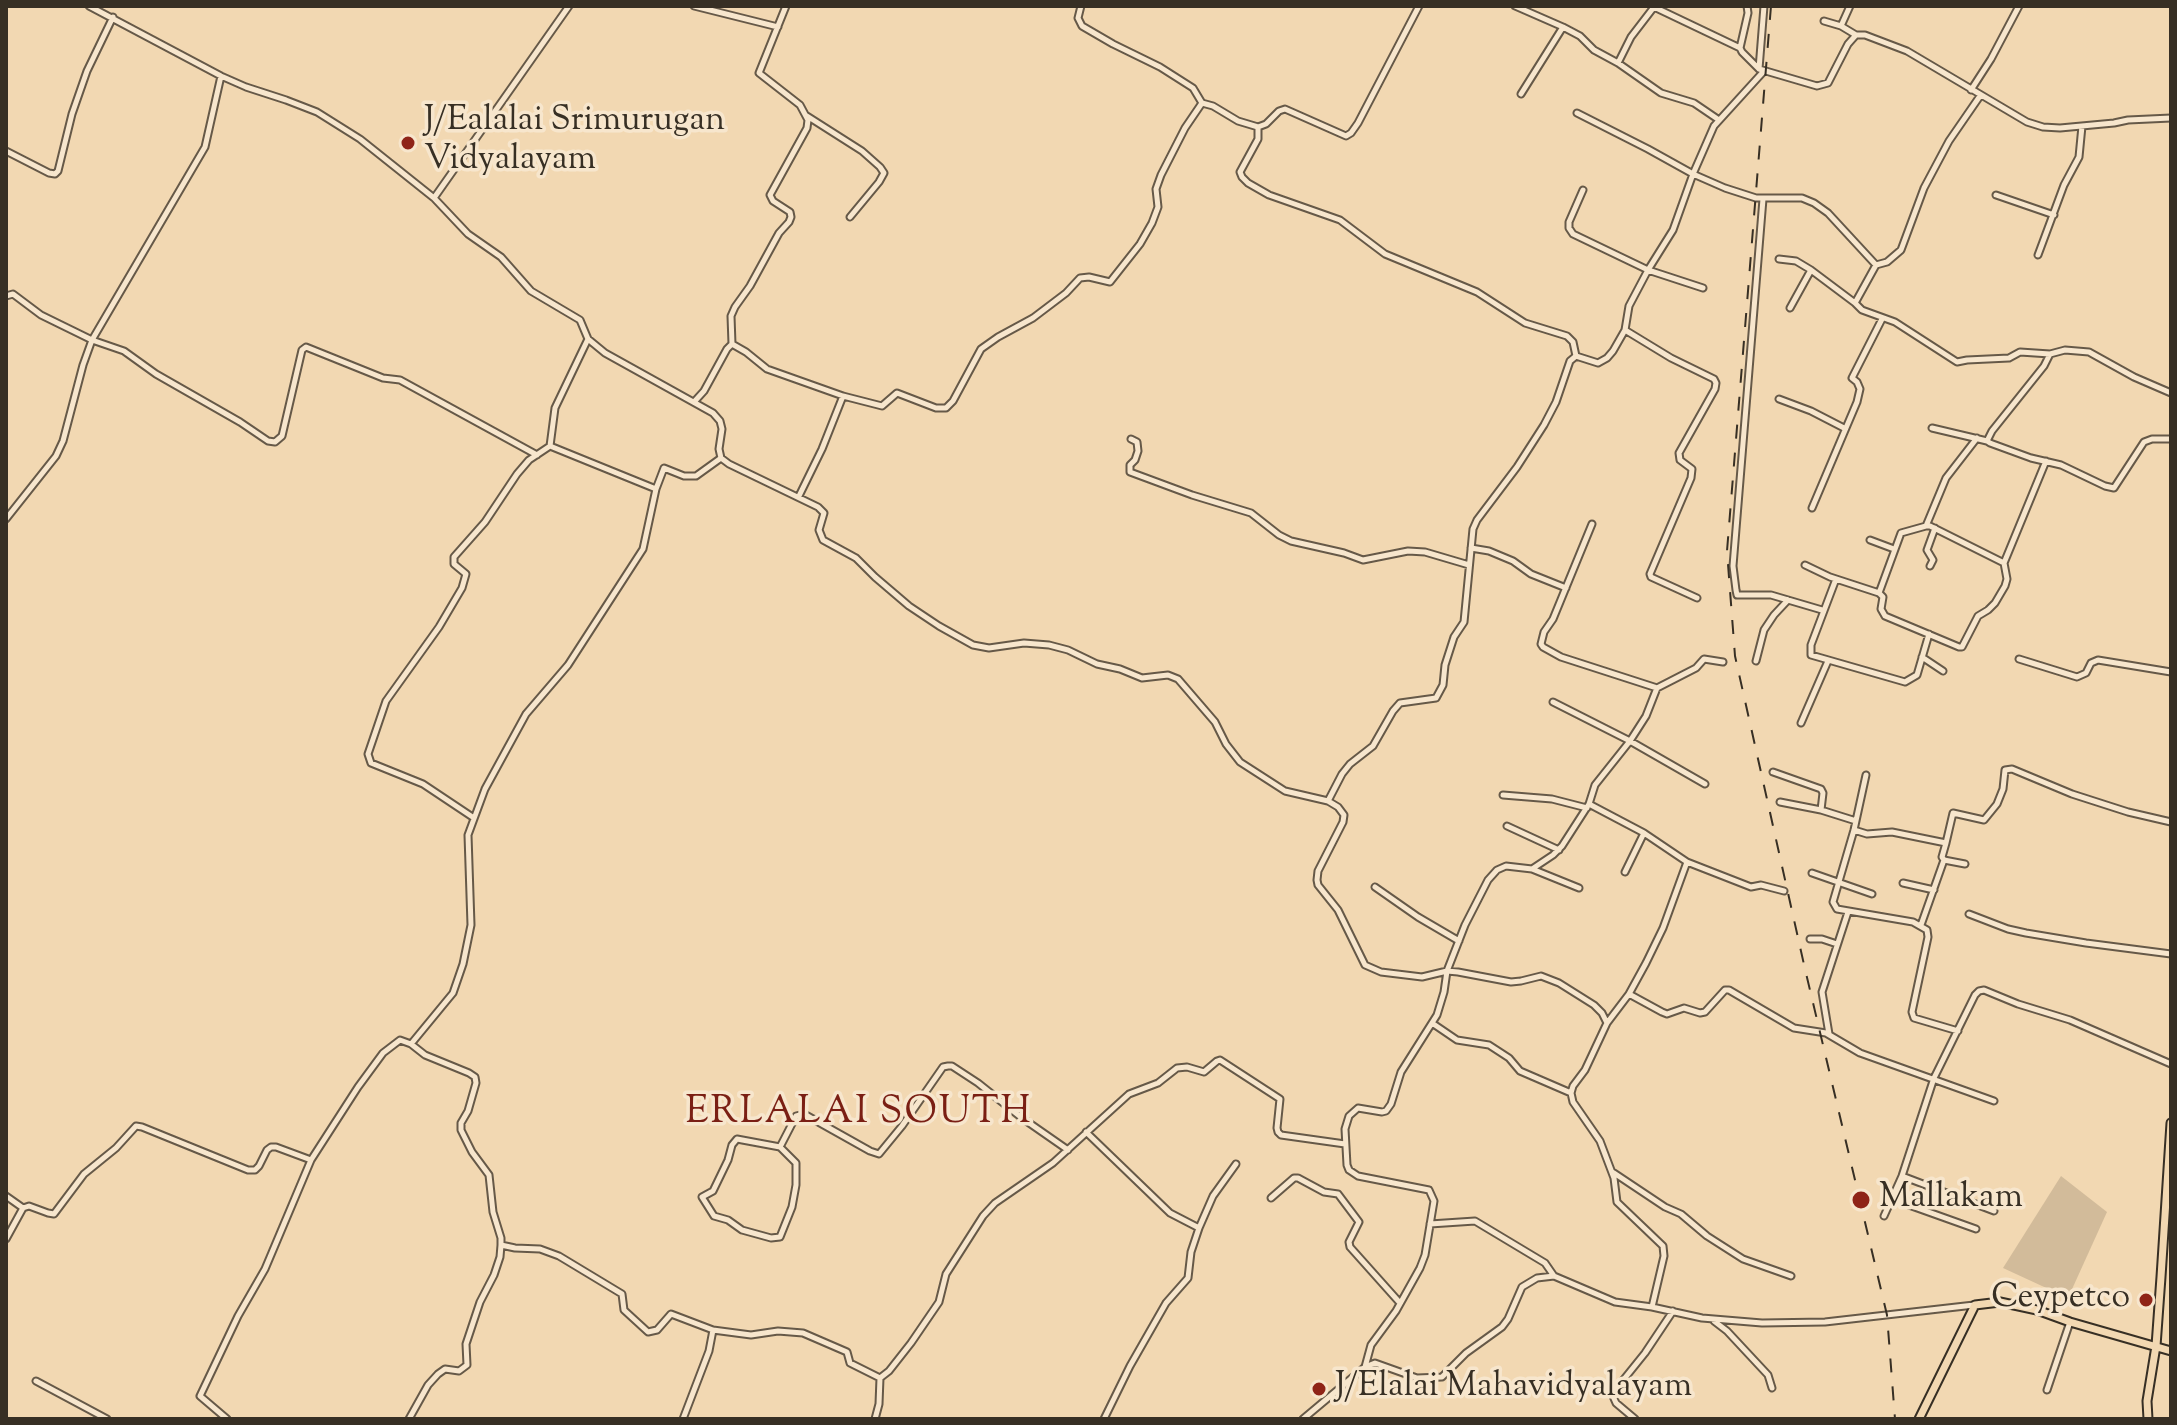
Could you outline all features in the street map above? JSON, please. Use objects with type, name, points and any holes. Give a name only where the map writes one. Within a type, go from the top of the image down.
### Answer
[{"type":"main road","points":[[2148,1419],[2169,1183],[2171,1123]]},
{"type":"main road","points":[[1919,1419],[1975,1305],[2000,1302],[2037,1310],[2171,1351]]},
{"type":"street","points":[[89,6],[221,76],[317,112],[360,139],[434,198],[468,234],[501,257],[531,291],[580,320],[588,339],[605,353],[713,413],[722,429],[721,458],[818,507],[824,513],[819,530],[823,540],[856,558],[909,606],[939,626],[973,645],[989,648],[1024,643],[1049,645],[1142,678],[1168,675],[1178,679],[1215,722],[1240,762],[1285,791],[1328,801],[1344,815],[1318,871],[1317,880],[1338,910],[1365,965],[1381,972],[1422,977],[1447,971],[1511,982],[1541,976],[1559,983],[1594,1005],[1607,1023]]},
{"type":"street","points":[[434,198],[569,6]]},
{"type":"street","points":[[694,6],[778,27]]},
{"type":"street","points":[[694,402],[732,344],[731,316],[791,217],[790,212],[773,201],[770,195],[807,128],[806,116],[800,105],[759,73],[786,6]]},
{"type":"street","points":[[1081,6],[1078,18],[1082,26],[1160,67],[1193,88],[1202,103],[1238,121],[1258,127],[1285,109],[1346,136],[1358,123],[1419,6]]},
{"type":"street","points":[[1515,6],[1580,36],[1594,50],[1661,93],[1694,103],[1719,120]]},
{"type":"street","points":[[1740,48],[1747,6]]},
{"type":"street","points":[[1576,356],[1598,363],[1613,351],[1625,330],[1629,306],[1673,230],[1714,126],[1762,70],[1764,6]]},
{"type":"street","points":[[1841,26],[1850,6]]},
{"type":"street","points":[[1971,90],[2019,6]]},
{"type":"street","points":[[1618,63],[1631,37],[1654,7],[1740,48],[1762,70],[1824,86],[1856,35]]},
{"type":"street","points":[[6,151],[49,173],[58,171],[72,114],[87,71],[113,17]]},
{"type":"street","points":[[1824,21],[1907,51],[1980,96],[2027,122],[2043,127],[2171,118]]},
{"type":"street","points":[[1521,94],[1563,27]]},
{"type":"street","points":[[6,519],[56,456],[92,340],[205,147],[221,76]]},
{"type":"street","points":[[1855,303],[1876,265],[1887,262],[1901,250],[1924,188],[1949,141],[1980,96]]},
{"type":"street","points":[[732,344],[767,369],[843,396],[882,406],[897,393],[936,408],[946,408],[953,401],[981,349],[1033,318],[1080,278],[1110,282],[1140,244],[1152,223],[1158,207],[1156,189],[1161,175],[1185,128],[1202,103]]},
{"type":"street","points":[[1577,113],[1725,188],[1763,199],[1802,198],[1814,203],[1828,213],[1876,265]]},
{"type":"street","points":[[806,116],[862,151],[884,173],[850,217]]},
{"type":"street","points":[[2038,255],[2064,185],[2079,157],[2082,126]]},
{"type":"street","points":[[1258,127],[1258,139],[1240,172],[1248,183],[1269,195],[1340,220],[1385,254],[1477,292],[1525,323],[1567,336],[1573,342],[1576,356]]},
{"type":"street","points":[[1583,190],[1569,222],[1573,234],[1648,270],[1703,288]]},
{"type":"street","points":[[1996,195],[2054,215]]},
{"type":"street","points":[[1763,199],[1733,566],[1737,595],[1771,595],[1822,610]]},
{"type":"street","points":[[1779,259],[1796,261],[1862,310],[1895,322],[1957,362],[2009,358],[2020,352],[2089,352],[2171,393]]},
{"type":"street","points":[[1790,308],[1811,270]]},
{"type":"street","points":[[6,296],[13,294],[41,315],[92,340],[124,351],[156,374],[268,441],[275,442],[282,436],[302,350],[306,347],[383,378],[400,380],[537,455]]},
{"type":"street","points":[[1812,508],[1857,402],[1860,389],[1852,378],[1882,319]]},
{"type":"street","points":[[1625,330],[1714,379],[1716,383],[1679,453],[1680,460],[1689,465],[1693,472],[1650,574],[1697,598]]},
{"type":"street","points":[[474,818],[423,784],[371,763],[368,754],[386,701],[439,627],[462,588],[466,574],[454,564],[454,557],[485,522],[517,474],[550,446],[555,408],[588,339]]},
{"type":"street","points":[[1987,441],[2050,354]]},
{"type":"street","points":[[1328,801],[1342,774],[1373,746],[1400,703],[1436,698],[1443,685],[1445,665],[1454,637],[1464,622],[1473,529],[1544,425],[1556,402],[1570,361],[1576,356]]},
{"type":"street","points":[[799,496],[843,396]]},
{"type":"street","points":[[1779,399],[1844,428]]},
{"type":"street","points":[[1932,428],[1977,438],[2031,458],[2061,465],[2114,488],[2144,442],[2171,439]]},
{"type":"street","points":[[1926,526],[1946,478],[1977,438]]},
{"type":"street","points":[[1131,439],[1137,442],[1138,451],[1130,465],[1130,472],[1251,513],[1291,541],[1363,560],[1408,551],[1425,552],[1469,565]]},
{"type":"street","points":[[550,446],[656,489]]},
{"type":"street","points":[[411,1044],[453,993],[463,964],[471,925],[468,835],[485,789],[526,714],[568,665],[643,549],[656,489],[664,468],[684,476],[696,476],[721,458]]},
{"type":"street","points":[[1805,565],[1879,593],[1883,597],[1881,609],[1885,616],[1962,647],[1978,616],[1988,610],[2005,586],[2004,563],[2046,461]]},
{"type":"street","points":[[1592,524],[1541,644],[1561,657],[1657,688]]},
{"type":"street","points":[[1879,593],[1901,533],[1926,526],[2004,563]]},
{"type":"street","points":[[1930,566],[1933,560],[1927,550],[1935,528]]},
{"type":"street","points":[[1870,540],[1894,549]]},
{"type":"street","points":[[1471,548],[1489,551],[1513,561],[1531,574],[1566,588]]},
{"type":"street","points":[[1836,579],[1822,610],[1811,655],[1905,682],[1917,675],[1929,634]]},
{"type":"street","points":[[1756,661],[1764,630],[1788,600]]},
{"type":"street","points":[[1922,657],[1943,671]]},
{"type":"street","points":[[1532,869],[1559,850],[1588,806],[1595,785],[1646,716],[1657,688],[1696,668],[1704,659],[1723,662]]},
{"type":"street","points":[[2019,659],[2077,677],[2086,673],[2091,663],[2098,660],[2171,672]]},
{"type":"street","points":[[1801,723],[1828,661]]},
{"type":"street","points":[[1553,702],[1705,784]]},
{"type":"street","points":[[1921,925],[1944,860],[1942,857],[1953,813],[1984,820],[1997,804],[2003,789],[2005,770],[2012,769],[2072,794],[2128,812],[2171,822]]},
{"type":"street","points":[[1773,772],[1821,789],[1821,810]]},
{"type":"street","points":[[1866,775],[1833,902],[1837,909],[1921,925],[1927,930],[1912,1012],[1914,1018],[1958,1031]]},
{"type":"street","points":[[1503,795],[1588,806],[1644,833],[1687,862],[1751,887],[1761,885],[1784,891]]},
{"type":"street","points":[[1780,802],[1856,821]]},
{"type":"street","points":[[1507,826],[1559,850]]},
{"type":"street","points":[[1854,830],[1867,834],[1892,832],[1946,843]]},
{"type":"street","points":[[1625,872],[1644,833]]},
{"type":"street","points":[[1944,860],[1965,864]]},
{"type":"street","points":[[1652,1307],[1664,1256],[1663,1246],[1617,1202],[1613,1173],[1600,1141],[1573,1102],[1571,1093],[1607,1023],[1629,994],[1663,928],[1687,862]]},
{"type":"street","points":[[1365,1367],[1371,1345],[1400,1303],[1425,1255],[1434,1201],[1429,1190],[1358,1176],[1349,1170],[1345,1129],[1349,1116],[1358,1108],[1382,1112],[1388,1109],[1401,1072],[1441,1004],[1447,971],[1459,941],[1488,880],[1497,870],[1506,866],[1532,869],[1579,888]]},
{"type":"street","points":[[1812,873],[1872,894]]},
{"type":"street","points":[[1903,883],[1934,890]]},
{"type":"street","points":[[1375,887],[1459,941]]},
{"type":"street","points":[[1829,1035],[1822,992],[1848,912]]},
{"type":"street","points":[[1969,914],[2026,933],[2171,954]]},
{"type":"street","points":[[1810,939],[1837,944]]},
{"type":"street","points":[[1629,994],[1667,1014],[1684,1008],[1700,1013],[1705,1012],[1725,990],[1794,1028],[1829,1035],[1860,1053],[1994,1101]]},
{"type":"street","points":[[1884,1216],[1902,1176],[1934,1078],[1979,991],[1984,990],[2070,1020],[2171,1064]]},
{"type":"street","points":[[1432,1023],[1457,1040],[1489,1045],[1509,1058],[1520,1071],[1571,1093]]},
{"type":"street","points":[[227,1419],[200,1396],[238,1316],[265,1269],[311,1160],[383,1053],[400,1040],[475,1077],[476,1083],[461,1130],[489,1175],[493,1212],[501,1238],[500,1257],[466,1344],[467,1365],[459,1371],[445,1369],[438,1374],[428,1385],[409,1419]]},
{"type":"street","points":[[875,1419],[880,1378],[911,1343],[939,1302],[946,1274],[983,1216],[995,1203],[1053,1163],[1129,1094],[1158,1083],[1177,1068],[1187,1067],[1204,1072],[1220,1060],[1280,1099],[1277,1128],[1281,1135],[1345,1144]]},
{"type":"street","points":[[780,1147],[796,1116],[804,1114],[879,1154],[943,1067],[952,1066],[1068,1150]]},
{"type":"street","points":[[6,1239],[23,1208],[29,1206],[54,1214],[84,1174],[116,1148],[136,1126],[248,1170],[259,1166],[271,1147],[311,1160]]},
{"type":"street","points":[[1086,1132],[1170,1213],[1199,1228]]},
{"type":"street","points":[[737,1139],[780,1147],[796,1163],[792,1207],[780,1237],[771,1238],[742,1230],[728,1220],[714,1216],[702,1197],[713,1191],[737,1139]]},
{"type":"street","points":[[1104,1419],[1166,1303],[1188,1278],[1191,1252],[1199,1228],[1213,1196],[1236,1164]]},
{"type":"street","points":[[1613,1173],[1681,1214],[1707,1236],[1743,1259],[1791,1276]]},
{"type":"street","points":[[1902,1176],[1994,1211]]},
{"type":"street","points":[[1271,1198],[1294,1178],[1324,1192],[1338,1194],[1359,1222],[1349,1242],[1350,1247],[1400,1303]]},
{"type":"street","points":[[6,1196],[23,1208]]},
{"type":"street","points":[[1892,1199],[1976,1229]]},
{"type":"street","points":[[1430,1224],[1475,1221],[1545,1263],[1554,1276]]},
{"type":"street","points":[[501,1245],[540,1249],[559,1256],[622,1294],[624,1310],[648,1332],[657,1330],[671,1314],[713,1330],[751,1335],[778,1331],[803,1333],[847,1352],[850,1363],[880,1378]]},
{"type":"street","points":[[1303,1419],[1365,1367],[1375,1363],[1417,1378],[1442,1377],[1466,1353],[1505,1323],[1522,1287],[1537,1278],[1554,1276],[1615,1302],[1713,1320],[1825,1322],[1975,1305]]},
{"type":"street","points":[[1635,1419],[1616,1403],[1612,1394],[1673,1311]]},
{"type":"street","points":[[1713,1320],[1768,1375],[1772,1388]]},
{"type":"street","points":[[2047,1390],[2070,1322]]},
{"type":"street","points":[[683,1419],[709,1351],[713,1330]]},
{"type":"street","points":[[36,1381],[107,1419]]},
{"type":"shaded area","points":[[2061,1176],[2107,1212],[2068,1298],[2003,1268]]},
{"type":"railway","points":[[1771,6],[1727,551],[1735,656],[1887,1315],[1895,1419]]},
{"type":"place","name":"J/Ealalai Srimurugan Vidyalayam","points":[[408,143]]},
{"type":"place","name":"Mallakam","points":[[1861,1200]]},
{"type":"place","name":"Ceypetco","points":[[2146,1300]]},
{"type":"place","name":"J/Elalai Mahavidyalayam","points":[[1319,1389]]},
{"type":"district","name":"ERLALAI SOUTH","points":[[859,1116]]}]
